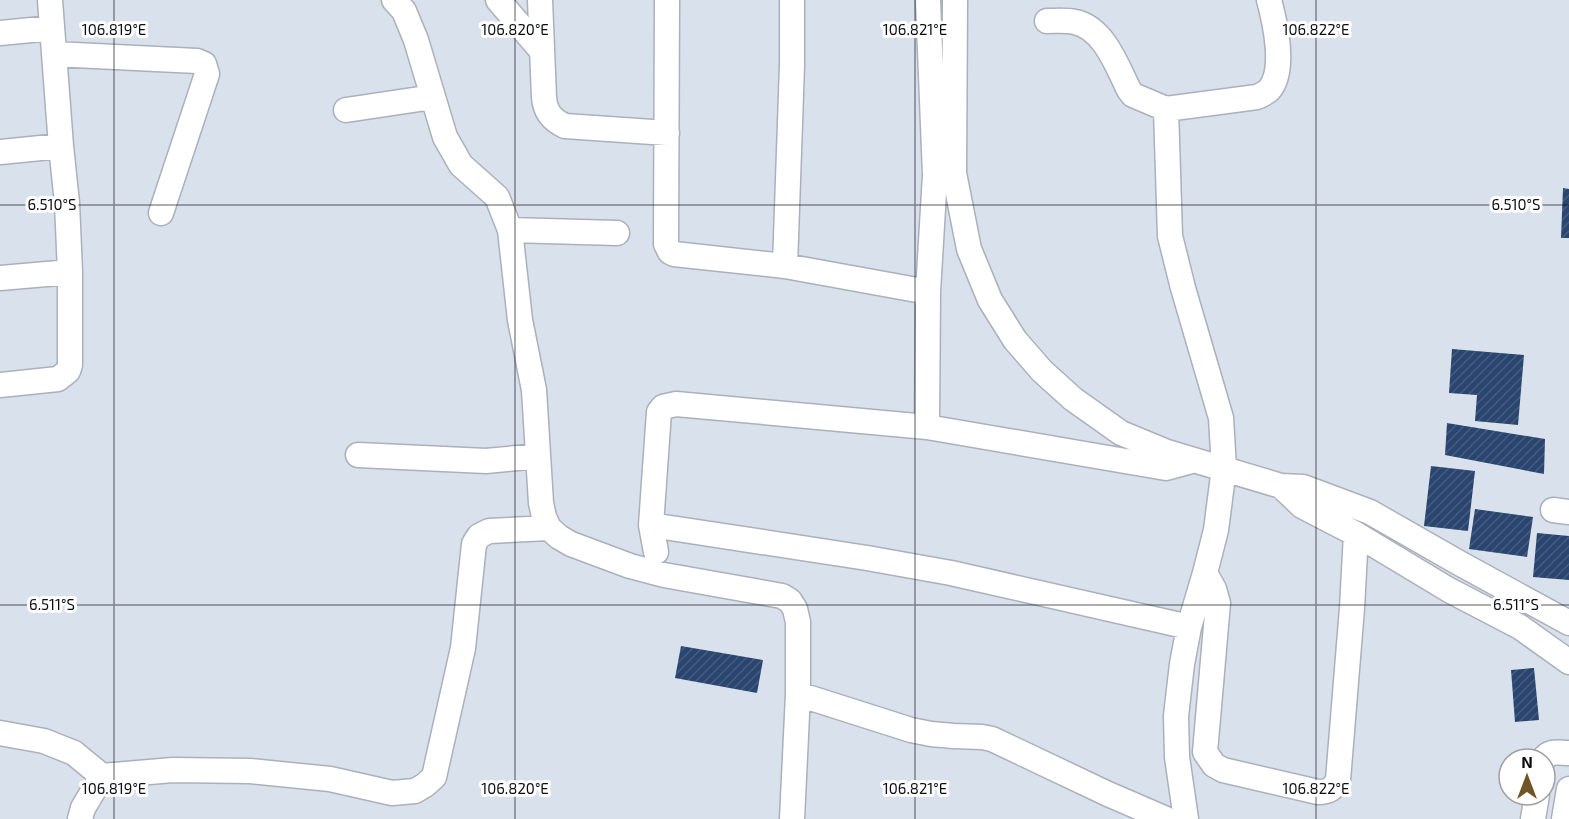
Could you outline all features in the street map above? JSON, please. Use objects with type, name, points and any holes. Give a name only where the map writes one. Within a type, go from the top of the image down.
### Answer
[{"type":"street","points":[[0,385],[58,379],[68,371],[70,365],[67,203],[50,0]]},
{"type":"street","points":[[394,0],[405,11],[416,40],[445,137],[461,165],[497,197],[510,230],[520,320],[534,390],[542,504],[549,528],[572,544],[630,566],[664,575],[782,596],[790,601],[795,609],[798,622],[798,694],[792,819]]},
{"type":"street","points":[[498,0],[542,50]]},
{"type":"street","points":[[540,0],[545,105],[549,115],[556,122],[566,126],[667,133]]},
{"type":"street","points":[[667,0],[666,244],[670,252],[785,266],[928,292]]},
{"type":"street","points":[[785,266],[792,0]]},
{"type":"street","points":[[928,0],[944,174],[969,249],[990,300],[1015,340],[1042,371],[1073,399],[1120,433],[1167,452],[1281,486],[1303,487],[1370,512],[1569,623]]},
{"type":"street","points":[[927,427],[928,292],[944,174],[955,0]]},
{"type":"street","points":[[1047,21],[1073,21],[1095,32],[1104,42],[1133,96],[1166,109],[1257,98],[1268,91],[1274,81],[1278,63],[1273,15],[1269,0]]},
{"type":"street","points":[[0,33],[52,28]]},
{"type":"street","points":[[54,54],[197,61],[204,64],[207,74],[161,213]]},
{"type":"street","points":[[346,110],[433,97]]},
{"type":"street","points":[[1166,109],[1170,236],[1221,418],[1224,468],[1216,530],[1189,627],[1176,716],[1177,757],[1186,819]]},
{"type":"street","points":[[0,152],[61,146]]},
{"type":"street","points":[[510,230],[617,233]]},
{"type":"street","points":[[0,278],[70,272]]},
{"type":"street","points":[[656,552],[651,525],[659,412],[663,407],[676,404],[927,427],[1166,468],[1195,460]]},
{"type":"street","points":[[358,455],[486,461],[538,456]]},
{"type":"street","points":[[1281,486],[1302,506],[1356,534],[1449,590],[1520,627],[1569,662]]},
{"type":"street","points":[[651,525],[951,573],[1189,627]]},
{"type":"street","points":[[0,733],[45,741],[74,753],[102,776],[173,770],[250,771],[330,779],[392,793],[414,790],[425,785],[434,777],[463,648],[474,543],[479,536],[489,531],[549,528]]},
{"type":"street","points":[[1205,573],[1214,589],[1218,603],[1205,752],[1214,765],[1223,770],[1318,792],[1328,792],[1334,788],[1338,780],[1356,534]]},
{"type":"street","points":[[1520,627],[1533,602]]},
{"type":"street","points":[[798,694],[911,730],[931,734],[992,738],[1108,794],[1166,819]]},
{"type":"street","points":[[80,819],[83,808],[102,776]]},
{"type":"street","points":[[1564,819],[1569,789]]},
{"type":"building","points":[[1563,188],[1569,189],[1569,238],[1561,238]]},
{"type":"building","points":[[1452,349],[1524,355],[1518,425],[1475,421],[1477,395],[1449,393]]},
{"type":"building","points":[[1447,423],[1545,439],[1544,474],[1445,455]]},
{"type":"building","points":[[1431,466],[1475,471],[1468,531],[1424,526]]},
{"type":"building","points":[[1475,509],[1533,517],[1527,557],[1469,549]]},
{"type":"building","points":[[1537,533],[1569,536],[1569,580],[1533,577]]},
{"type":"building","points":[[681,646],[763,660],[757,693],[675,678]]},
{"type":"building","points":[[1534,668],[1539,720],[1515,722],[1511,670]]}]
